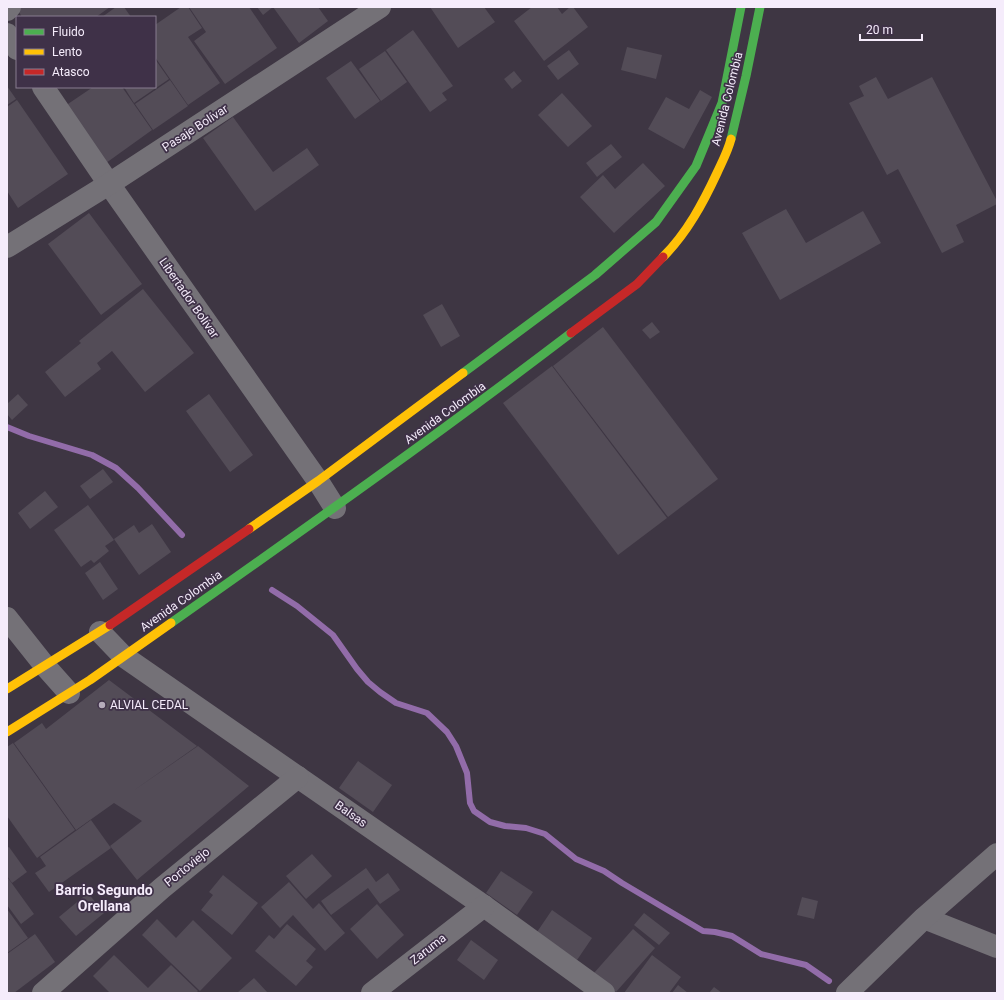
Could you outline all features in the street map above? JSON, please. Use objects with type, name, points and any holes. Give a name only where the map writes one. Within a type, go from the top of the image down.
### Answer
[{"type":"main road","name":"Avenida Colombia","points":[[7,689],[100,632],[318,481],[595,276],[656,222],[696,166],[722,104],[741,7]]},
{"type":"main road","name":"Avenida Colombia","points":[[7,732],[90,680],[335,508],[471,409],[637,284],[674,246],[703,202],[728,148],[746,76],[760,7]]},
{"type":"street","points":[[7,10],[10,7]]},
{"type":"street","name":"Pasaje Bolívar","points":[[7,247],[109,184],[380,7]]},
{"type":"street","points":[[7,34],[16,48]]},
{"type":"street","name":"Libertador Bolívar","points":[[44,88],[109,184],[318,481],[335,508]]},
{"type":"street","points":[[7,618],[45,666],[69,693]]},
{"type":"street","name":"Balsas","points":[[100,632],[123,656],[484,906],[604,993]]},
{"type":"street","name":"Portoviejo","points":[[42,993],[162,888],[298,777]]},
{"type":"street","points":[[847,993],[924,918],[997,854]]},
{"type":"street","name":"Zaruma","points":[[372,993],[484,906]]},
{"type":"street","points":[[924,918],[997,947]]},
{"type":"building","points":[[20,7],[110,7],[97,16],[21,16],[17,9]]},
{"type":"building","points":[[116,7],[124,7],[130,16],[103,16]]},
{"type":"building","points":[[181,7],[188,7],[202,28],[188,37],[220,83],[188,105],[156,58],[156,24]]},
{"type":"building","points":[[189,7],[249,7],[277,48],[225,84],[194,41],[206,32]]},
{"type":"building","points":[[257,7],[273,7],[263,15]]},
{"type":"building","points":[[273,7],[318,7],[328,21],[299,43]]},
{"type":"building","points":[[430,7],[484,7],[495,22],[458,48]]},
{"type":"building","points":[[532,7],[557,7],[562,14],[570,7],[573,7],[588,27],[544,61],[514,21]]},
{"type":"building","points":[[413,30],[453,86],[442,93],[447,100],[430,112],[386,50]]},
{"type":"building","points":[[627,47],[662,55],[656,79],[621,70]]},
{"type":"building","points":[[569,50],[579,64],[558,80],[547,66]]},
{"type":"building","points":[[385,51],[407,82],[381,101],[359,69]]},
{"type":"building","points":[[156,60],[169,79],[156,88]]},
{"type":"building","points":[[351,61],[380,101],[355,119],[326,78]]},
{"type":"building","points":[[514,71],[522,81],[512,89],[504,79]]},
{"type":"building","points":[[876,77],[888,99],[932,77],[997,201],[997,204],[956,225],[964,242],[942,253],[898,169],[887,175],[849,103],[864,96],[859,86]]},
{"type":"building","points":[[170,80],[188,106],[153,130],[135,104]]},
{"type":"building","points":[[7,86],[16,99],[7,105]]},
{"type":"building","points":[[92,88],[123,88],[152,130],[106,163],[65,106]]},
{"type":"building","points":[[125,88],[156,88],[134,103]]},
{"type":"building","points":[[700,90],[712,97],[684,149],[648,129],[666,97],[689,109]]},
{"type":"building","points":[[562,93],[592,126],[568,147],[538,115]]},
{"type":"building","points":[[17,100],[68,174],[18,208],[7,191],[7,107]]},
{"type":"building","points":[[233,117],[273,172],[307,148],[319,165],[255,211],[203,138]]},
{"type":"building","points":[[611,144],[622,157],[597,177],[586,163]]},
{"type":"building","points":[[643,163],[665,186],[614,233],[580,197],[603,175],[615,189]]},
{"type":"building","points":[[786,209],[806,243],[863,211],[881,243],[780,300],[742,233]]},
{"type":"building","points":[[89,213],[142,284],[101,315],[48,244]]},
{"type":"building","points":[[143,289],[194,353],[145,392],[112,351],[97,363],[101,369],[65,397],[45,372],[81,343],[79,341]]},
{"type":"building","points":[[442,304],[460,336],[441,347],[423,315]]},
{"type":"building","points":[[652,322],[660,332],[650,339],[642,330]]},
{"type":"building","points":[[603,327],[718,479],[668,517],[553,366]]},
{"type":"building","points":[[552,366],[667,518],[618,555],[503,403]]},
{"type":"building","points":[[18,394],[28,405],[12,420],[7,414],[7,404]]},
{"type":"building","points":[[209,394],[253,455],[230,472],[186,411]]},
{"type":"building","points":[[103,469],[113,482],[90,499],[80,486]]},
{"type":"building","points":[[45,491],[58,507],[30,529],[18,513]]},
{"type":"building","points":[[88,505],[114,540],[105,546],[109,551],[94,563],[91,560],[81,567],[54,530]]},
{"type":"building","points":[[152,524],[171,552],[139,575],[114,539],[134,525],[139,533]]},
{"type":"building","points":[[100,562],[118,589],[103,600],[85,573]]},
{"type":"building","points":[[109,680],[197,746],[133,791],[198,746],[249,786],[137,880],[110,846],[142,821],[114,803],[76,830],[14,743],[42,723],[46,729]]},
{"type":"building","points":[[13,743],[75,830],[37,858],[7,816],[7,747]]},
{"type":"building","points":[[358,761],[392,785],[373,812],[339,788]]},
{"type":"building","points":[[91,820],[111,848],[49,892],[35,873],[46,866],[40,857]]},
{"type":"building","points":[[9,847],[27,872],[12,883],[7,876],[7,848]]},
{"type":"building","points":[[312,854],[332,876],[306,899],[286,876]]},
{"type":"building","points":[[366,868],[376,882],[388,873],[400,890],[380,904],[368,888],[331,915],[321,901]]},
{"type":"building","points":[[501,871],[533,892],[517,915],[486,893]]},
{"type":"building","points":[[223,875],[258,903],[232,935],[201,910],[213,895],[209,892]]},
{"type":"building","points":[[8,878],[34,914],[21,924],[7,905]]},
{"type":"building","points":[[289,882],[313,909],[319,903],[345,933],[325,951],[293,915],[280,928],[261,907]]},
{"type":"building","points":[[88,893],[104,913],[76,936],[59,917]]},
{"type":"building","points":[[802,897],[818,901],[814,919],[797,915]]},
{"type":"building","points":[[377,904],[404,935],[377,959],[350,929]]},
{"type":"building","points":[[7,909],[28,938],[7,953]]},
{"type":"building","points":[[552,910],[592,938],[577,960],[537,932]]},
{"type":"building","points":[[644,913],[670,933],[659,945],[634,925]]},
{"type":"building","points":[[157,919],[176,938],[193,920],[232,958],[200,991],[142,935]]},
{"type":"building","points":[[287,924],[316,949],[306,961],[313,967],[296,986],[255,951],[269,935],[274,939]]},
{"type":"building","points":[[633,929],[655,948],[616,992],[594,973]]},
{"type":"building","points":[[35,934],[55,962],[14,993],[7,993],[7,954]]},
{"type":"building","points":[[471,940],[498,960],[484,980],[457,960]]},
{"type":"building","points":[[114,955],[148,988],[171,965],[198,991],[196,993],[110,993],[93,976]]},
{"type":"building","points":[[652,955],[681,977],[669,993],[624,993]]},
{"type":"building","points":[[254,978],[268,993],[237,993]]},
{"type":"building","points":[[678,985],[688,993],[672,993]]},
{"type":"building","points":[[714,987],[722,993],[709,993]]},
{"type":"waterway","points":[[7,427],[29,436],[92,455],[116,468],[138,488],[182,535]]},
{"type":"waterway","points":[[272,590],[297,606],[333,635],[357,669],[368,682],[380,692],[396,703],[427,713],[447,732],[456,746],[467,773],[470,803],[474,811],[490,822],[505,826],[526,828],[545,834],[576,859],[604,871],[703,931],[732,936],[761,954],[806,965],[829,981]]},
{"type":"traffic: fast","points":[[463,373],[595,275],[656,222],[696,166],[722,103],[741,7]]},
{"type":"traffic: fast","points":[[731,139],[760,7]]},
{"type":"traffic: fast","points":[[171,623],[422,444],[571,333]]},
{"type":"traffic: slow","points":[[663,257],[680,238],[700,206],[723,161],[731,139]]},
{"type":"traffic: slow","points":[[249,529],[318,481],[463,373]]},
{"type":"traffic: slow","points":[[7,732],[90,680],[171,623]]},
{"type":"traffic: slow","points":[[7,689],[110,625]]},
{"type":"traffic: jam","points":[[571,333],[637,284],[663,257]]},
{"type":"traffic: jam","points":[[110,625],[249,529]]},
{"type":"place","name":"ALVIAL CEDAL","points":[[102,705]]},
{"type":"district","name":"Barrio Segundo Orellana","points":[[104,898]]}]
